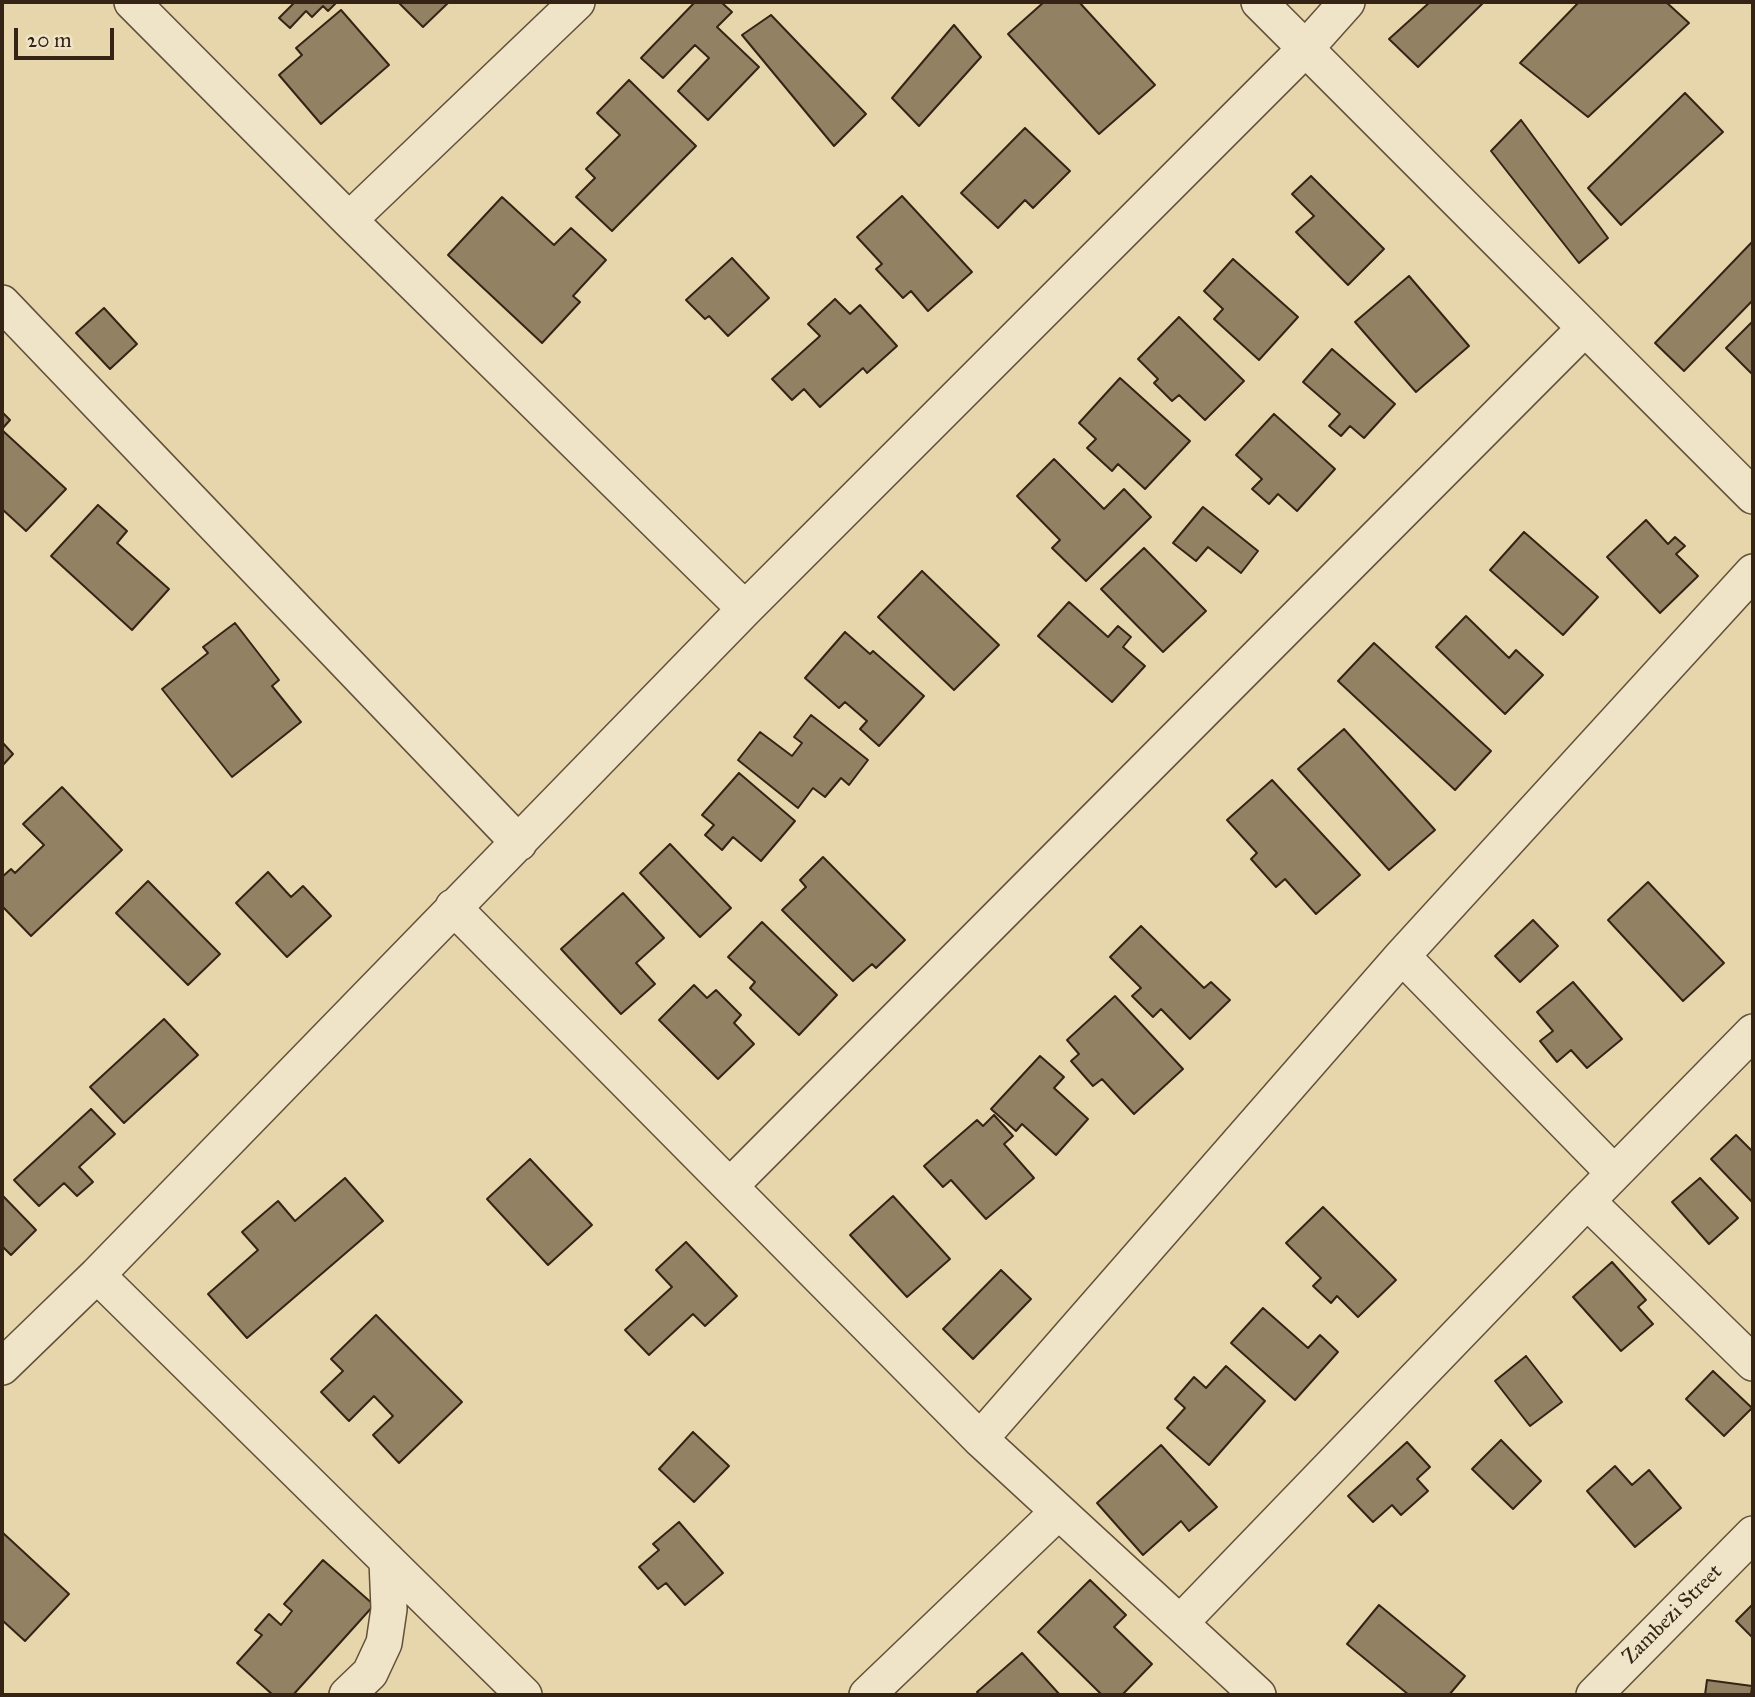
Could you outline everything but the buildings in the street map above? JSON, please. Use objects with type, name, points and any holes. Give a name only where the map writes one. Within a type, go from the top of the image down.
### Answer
[{"type":"street","points":[[132,2],[349,220],[745,609]]},
{"type":"street","points":[[349,220],[577,2]]},
{"type":"street","points":[[1258,2],[1753,496]]},
{"type":"street","points":[[2,1367],[97,1275],[745,609],[1306,49],[1348,2]]},
{"type":"street","points":[[2,303],[519,843]]},
{"type":"street","points":[[731,1185],[1585,328]]},
{"type":"street","points":[[980,1439],[1402,956],[1753,572]]},
{"type":"street","points":[[453,907],[980,1439],[1258,1695]]},
{"type":"street","points":[[1402,956],[1614,1172]]},
{"type":"street","points":[[1180,1623],[1614,1172],[1753,1032]]},
{"type":"street","points":[[1587,1201],[1753,1363]]},
{"type":"street","points":[[97,1275],[524,1695]]},
{"type":"street","points":[[867,1695],[1058,1512]]},
{"type":"street","name":"Zambezi Street","points":[[1594,1695],[1753,1534]]},
{"type":"street","points":[[347,1695],[370,1673],[384,1643],[389,1609],[387,1560]]}]
